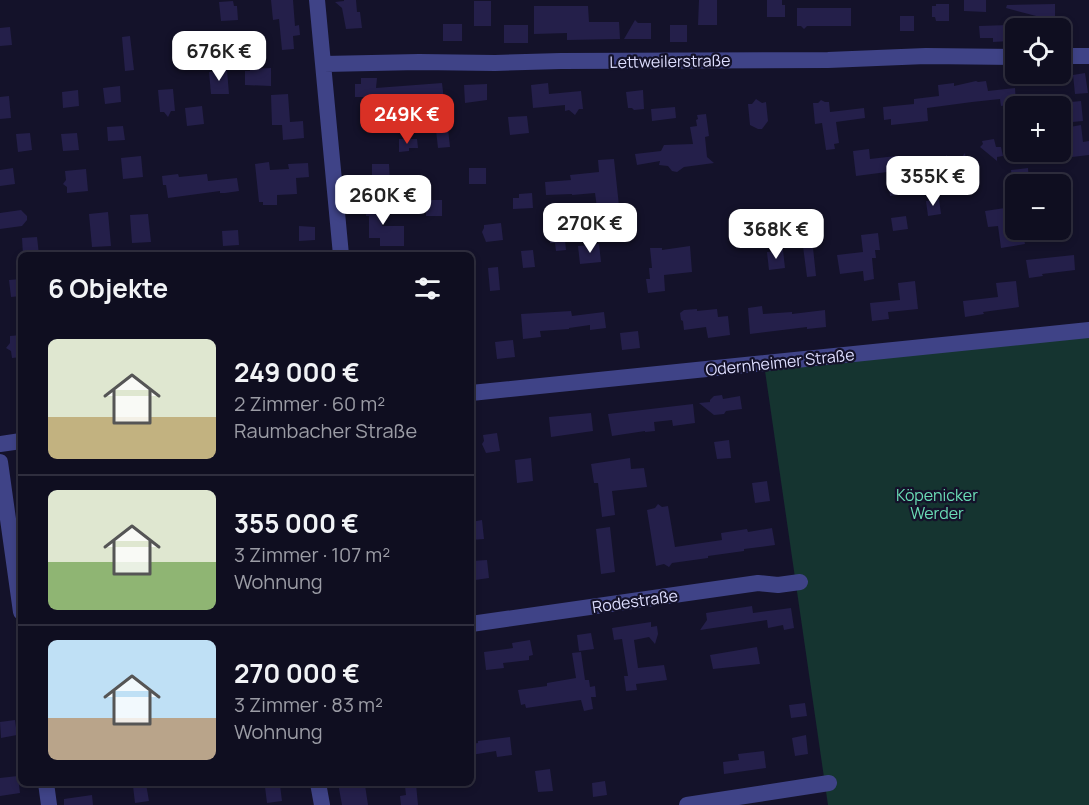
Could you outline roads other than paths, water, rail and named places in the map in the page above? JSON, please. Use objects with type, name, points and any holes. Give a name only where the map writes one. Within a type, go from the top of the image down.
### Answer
[{"type":"street","points":[[317,0],[341,252]]},
{"type":"street","points":[[1071,56],[1089,56]]},
{"type":"street","name":"Lettweilerstraße","points":[[324,64],[1005,57]]},
{"type":"street","name":"Odernheimer Straße","points":[[474,393],[1089,330]]},
{"type":"street","points":[[0,444],[18,441]]},
{"type":"street","points":[[0,462],[18,591]]},
{"type":"street","name":"Rodestraße","points":[[474,624],[758,583],[778,585],[800,582]]},
{"type":"street","points":[[687,805],[829,783]]},
{"type":"street","points":[[46,786],[49,805]]},
{"type":"street","points":[[319,786],[322,805]]},
{"type":"park label","name":"Köpenicker Werder","points":[[937,504]]}]
